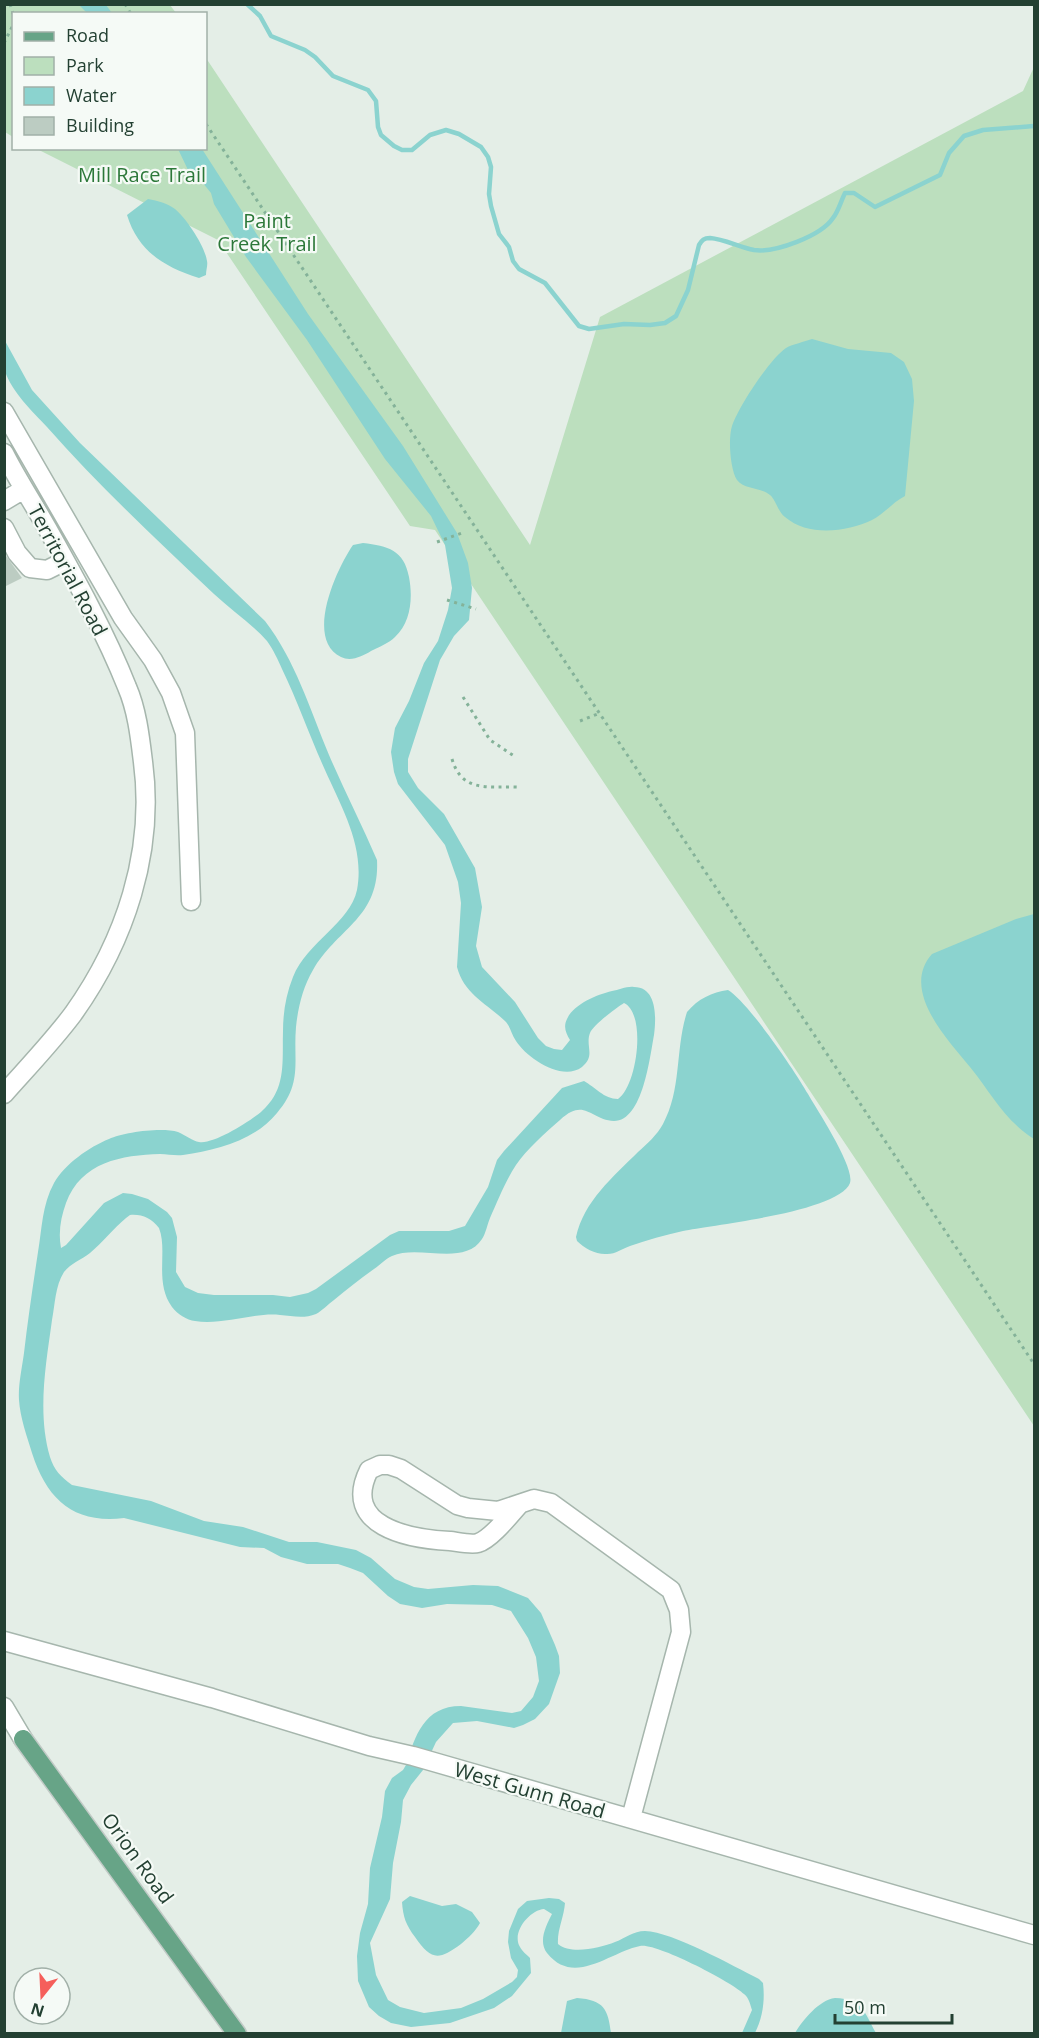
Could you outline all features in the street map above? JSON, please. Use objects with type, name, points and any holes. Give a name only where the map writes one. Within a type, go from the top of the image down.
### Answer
[{"type":"main road","name":"Orion Road","points":[[22,1739],[237,2034]]},
{"type":"street","points":[[4,412],[123,618],[153,660],[171,693],[185,733],[191,901]]},
{"type":"street","name":"Territorial Road","points":[[4,453],[65,561],[128,688],[140,740],[146,781],[146,817],[138,876],[120,931],[89,990],[65,1023],[4,1094]]},
{"type":"street","points":[[4,501],[24,489]]},
{"type":"street","points":[[4,528],[18,553],[30,567],[47,570],[65,561]]},
{"type":"street","points":[[519,1505],[491,1534],[478,1543],[440,1541],[403,1534],[383,1527],[363,1507],[361,1493],[369,1470],[380,1465],[389,1465],[401,1469],[457,1505],[498,1511],[534,1498],[551,1503],[671,1590],[679,1610],[681,1632],[631,1818]]},
{"type":"street","name":"West Gunn Road","points":[[4,1641],[212,1698],[369,1746],[413,1756],[1035,1935]]},
{"type":"street","name":"Orion Road","points":[[4,1707],[22,1739]]},
{"type":"path","points":[[4,43],[12,27]]},
{"type":"path","points":[[207,125],[1035,1364]]},
{"type":"path","points":[[437,542],[465,532]]},
{"type":"path","points":[[447,600],[477,609]]},
{"type":"path","points":[[463,697],[490,740],[514,756]]},
{"type":"path","points":[[580,721],[600,713]]},
{"type":"path","points":[[452,759],[456,772],[465,782],[480,786],[517,788]]},
{"type":"green space","points":[[4,5],[170,5],[175,12],[12,12],[12,136],[5,132]]},
{"type":"green space","points":[[207,60],[530,545],[600,317],[1023,91],[1034,67],[1034,1426],[435,530],[410,526],[218,240],[39,150],[207,150]]},
{"type":"water","points":[[79,5],[106,5],[111,12],[86,12]]},
{"type":"water","points":[[178,150],[203,150],[308,314],[403,446],[457,533],[468,563],[472,588],[469,620],[454,636],[440,660],[408,759],[408,772],[418,788],[444,814],[475,868],[482,907],[476,946],[482,967],[515,1002],[538,1038],[546,1046],[554,1049],[562,1050],[570,1040],[565,1025],[575,1009],[593,998],[631,987],[642,988],[648,992],[654,1005],[655,1029],[643,1086],[632,1111],[624,1118],[614,1121],[576,1110],[560,1120],[531,1147],[516,1165],[482,1239],[474,1247],[452,1254],[414,1252],[392,1256],[312,1316],[260,1315],[215,1322],[186,1318],[172,1307],[164,1287],[159,1228],[146,1217],[130,1215],[90,1253],[67,1269],[59,1283],[47,1354],[43,1406],[50,1457],[58,1473],[72,1485],[151,1501],[204,1521],[243,1527],[289,1542],[317,1542],[356,1550],[371,1558],[395,1579],[414,1587],[428,1589],[473,1585],[498,1586],[528,1598],[541,1613],[559,1656],[560,1673],[549,1704],[535,1719],[514,1728],[477,1721],[453,1723],[436,1742],[423,1770],[403,1800],[390,1899],[370,1943],[376,1975],[388,2000],[400,2007],[424,2013],[461,2008],[483,1999],[512,1982],[517,1977],[518,1970],[511,1958],[508,1942],[509,1931],[518,1909],[527,1901],[549,1898],[559,1899],[565,1903],[558,1939],[558,1944],[564,1947],[578,1950],[594,1948],[645,1931],[671,1937],[703,1950],[759,1979],[763,1983],[763,2002],[762,2015],[755,2033],[742,2033],[752,2010],[744,1994],[710,1972],[661,1950],[640,1946],[580,1967],[569,1967],[558,1963],[544,1948],[544,1934],[552,1914],[544,1909],[533,1913],[523,1923],[518,1935],[520,1947],[530,1958],[531,1973],[512,1996],[494,2008],[450,2023],[411,2027],[391,2023],[379,2016],[369,2007],[358,1981],[357,1956],[360,1933],[368,1904],[370,1868],[382,1817],[385,1791],[392,1778],[406,1765],[423,1725],[438,1711],[461,1706],[512,1713],[521,1711],[533,1697],[539,1681],[536,1657],[528,1638],[511,1611],[492,1605],[447,1604],[422,1608],[400,1604],[363,1573],[338,1564],[307,1564],[281,1557],[264,1548],[240,1547],[124,1518],[106,1519],[77,1512],[55,1496],[46,1484],[38,1470],[26,1434],[20,1407],[20,1382],[43,1217],[54,1183],[64,1169],[78,1157],[101,1142],[116,1136],[163,1130],[178,1132],[197,1141],[205,1142],[232,1131],[262,1111],[276,1093],[282,1074],[284,1010],[293,977],[308,953],[346,913],[357,890],[359,874],[355,843],[345,813],[288,681],[269,644],[129,512],[29,408],[17,394],[5,371],[4,339],[32,390],[80,443],[265,621],[276,636],[293,668],[329,755],[377,860],[372,896],[355,921],[323,956],[306,983],[297,1020],[294,1082],[291,1092],[277,1113],[257,1131],[222,1147],[183,1155],[131,1156],[92,1170],[73,1189],[66,1203],[60,1225],[61,1248],[104,1203],[123,1193],[132,1194],[148,1199],[172,1218],[177,1237],[176,1272],[185,1287],[198,1293],[214,1295],[290,1297],[308,1293],[399,1231],[449,1231],[465,1226],[488,1187],[497,1160],[562,1088],[584,1081],[604,1095],[618,1099],[625,1092],[630,1080],[637,1050],[635,1021],[631,1010],[624,1003],[605,1017],[590,1033],[589,1055],[582,1067],[565,1072],[555,1070],[536,1061],[521,1048],[507,1023],[470,991],[460,976],[457,967],[461,903],[458,882],[445,845],[398,784],[391,752],[395,728],[424,663],[438,641],[448,610],[452,588],[445,545],[431,516],[385,459],[307,340],[246,257],[214,204],[211,193],[189,172]]},
{"type":"water","points":[[148,199],[172,207],[189,225],[206,255],[206,275],[199,278],[186,274],[164,263],[145,248],[132,228],[127,215]]},
{"type":"water","points":[[812,339],[848,349],[891,353],[904,362],[912,379],[914,401],[905,496],[872,520],[840,530],[816,530],[794,523],[783,515],[770,495],[740,483],[731,461],[732,426],[755,384],[771,362],[786,348]]},
{"type":"water","points":[[363,543],[387,548],[399,555],[407,568],[411,601],[408,617],[393,639],[353,659],[341,657],[330,648],[325,635],[324,620],[332,586],[346,556],[353,545]]},
{"type":"water","points":[[1034,914],[1034,1139],[1006,1115],[939,1028],[930,1014],[921,983],[924,968],[932,954],[1016,919]]},
{"type":"water","points":[[728,990],[759,1022],[802,1083],[841,1152],[850,1175],[850,1183],[841,1193],[823,1202],[773,1216],[676,1233],[636,1244],[612,1254],[601,1254],[590,1250],[577,1241],[576,1237],[586,1212],[610,1180],[655,1136],[669,1111],[676,1083],[683,1026],[687,1012],[706,997]]},
{"type":"water","points":[[410,1896],[442,1906],[456,1904],[472,1912],[480,1923],[469,1937],[453,1950],[435,1956],[421,1945],[409,1929],[402,1902]]},
{"type":"water","points":[[577,1998],[593,2001],[603,2007],[611,2033],[561,2033],[567,2001]]},
{"type":"water","points":[[835,1998],[857,2004],[876,2033],[795,2033],[817,2007]]},
{"type":"building","points":[[4,553],[22,578],[4,587]]},
{"type":"waterway","points":[[247,4],[260,16],[271,36],[305,50],[333,76],[368,90],[376,101],[378,127],[381,135],[394,146],[402,150],[412,150],[430,135],[446,130],[459,134],[481,147],[491,167],[489,194],[491,206],[499,234],[509,247],[513,261],[519,269],[545,283],[579,326],[589,329],[624,324],[665,323],[676,316],[688,290],[699,245],[705,239],[721,240],[754,250],[774,249],[797,242],[827,225],[836,213],[845,193],[854,193],[875,207],[940,175],[949,153],[964,136],[983,130],[1034,126]]},
{"type":"park label","name":"Mill Race Trail","points":[[142,174]]},
{"type":"park label","name":"Paint Creek Trail","points":[[267,232]]}]
